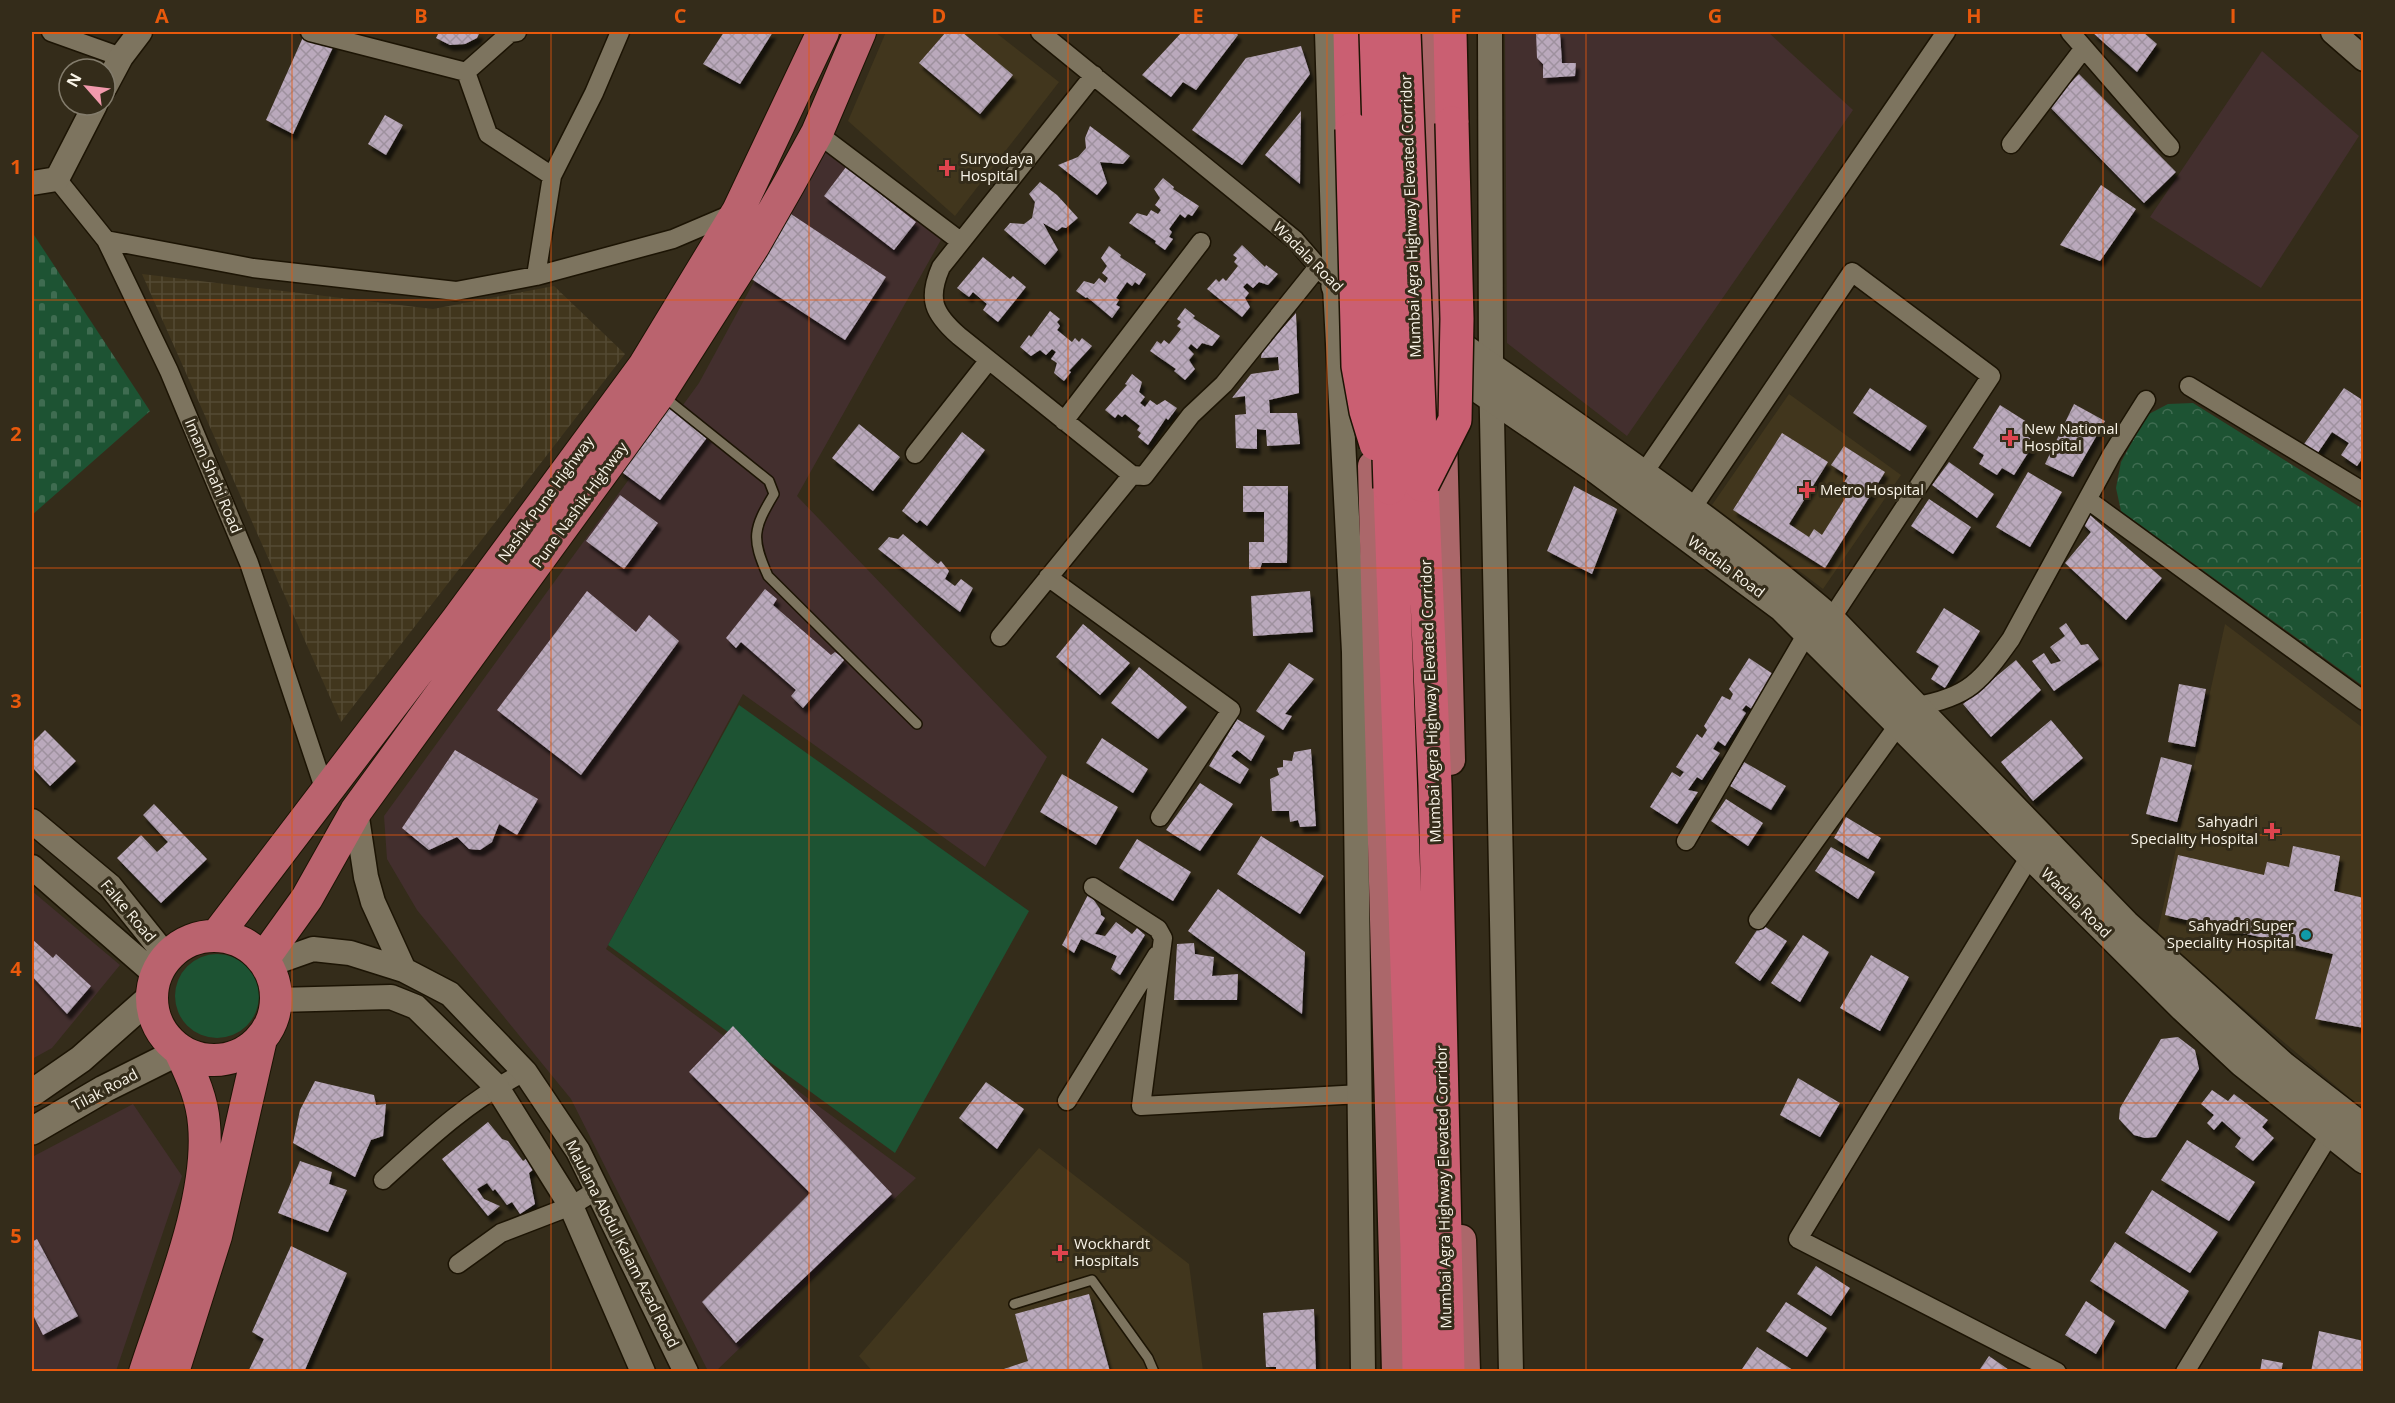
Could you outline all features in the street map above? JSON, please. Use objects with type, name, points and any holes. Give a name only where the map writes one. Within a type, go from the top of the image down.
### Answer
[{"type":"highway","name":"Nashik Pune Highway","points":[[218,935],[326,794],[644,366],[738,211],[823,32]]},
{"type":"highway","name":"Pune Nashik Highway","points":[[266,961],[307,898],[356,811],[660,393],[753,247],[817,134],[860,32]]},
{"type":"highway","points":[[1350,32],[1359,366],[1366,411],[1390,488]]},
{"type":"highway","name":"Mumbai Agra Highway Elevated Corridor","points":[[1376,32],[1417,1248],[1419,1371]]},
{"type":"highway","name":"Mumbai Agra Highway Elevated Corridor","points":[[1404,32],[1435,785],[1448,1371]]},
{"type":"highway","points":[[1422,484],[1455,420],[1457,319],[1450,32]]},
{"type":"highway","points":[[145,1371],[193,1218],[204,1159],[204,1124],[198,1090],[180,1051],[159,1027],[158,976],[181,945],[198,937],[218,935],[247,944],[266,961],[275,982],[277,1000],[275,1014],[261,1039],[216,1236],[174,1371]]},
{"type":"highway","points":[[180,1051],[196,1058],[214,1060],[231,1058],[248,1051],[261,1039]]},
{"type":"main road","points":[[1363,32],[1397,1371]]},
{"type":"main road","points":[[1432,32],[1465,1371]]},
{"type":"main road","name":"Wadala Road","points":[[1329,271],[1369,299],[1440,363],[1591,466],[1782,609],[1806,635],[1841,665],[1908,715]]},
{"type":"main road","name":"Wadala Road","points":[[1369,299],[1439,330],[1643,474],[1790,583],[1831,619],[1908,715],[2242,1063],[2329,1135],[2364,1160]]},
{"type":"main road","name":"Wadala Road","points":[[2035,847],[2126,924],[2284,1066],[2364,1128]]},
{"type":"main road","points":[[32,1093],[81,1059],[158,976]]},
{"type":"main road","name":"Tilak Road","points":[[32,1131],[104,1089],[180,1051]]},
{"type":"street","points":[[51,32],[121,57]]},
{"type":"street","points":[[117,64],[140,32]]},
{"type":"street","points":[[310,32],[466,72]]},
{"type":"street","points":[[466,72],[512,32]]},
{"type":"street","points":[[536,276],[552,176],[594,93],[620,32]]},
{"type":"street","name":"Wadala Road","points":[[1040,32],[1295,240],[1329,271]]},
{"type":"street","points":[[1327,32],[1329,271],[1354,652],[1363,1371]]},
{"type":"street","points":[[1490,32],[1491,367],[1511,1371]]},
{"type":"street","points":[[1643,474],[1946,32]]},
{"type":"street","points":[[2070,32],[2170,147]]},
{"type":"street","points":[[2333,32],[2364,59]]},
{"type":"street","points":[[2011,144],[2084,48]]},
{"type":"street","points":[[466,72],[488,134],[552,176]]},
{"type":"street","points":[[1094,75],[940,267],[933,284],[933,303],[942,321],[1132,475],[1144,476],[1191,415],[1224,384],[1329,271]]},
{"type":"street","points":[[32,183],[57,179],[89,117]]},
{"type":"street","points":[[817,134],[960,241]]},
{"type":"street","name":"Imam Shahi Road","points":[[57,179],[106,240],[169,371],[249,563],[326,794]]},
{"type":"street","points":[[106,240],[253,268],[456,291],[536,276],[673,239],[738,211]]},
{"type":"street","points":[[1065,421],[1201,242]]},
{"type":"street","points":[[1691,510],[1852,272],[1991,376],[1831,619]]},
{"type":"street","points":[[915,454],[989,360]]},
{"type":"street","points":[[2189,386],[2364,492]]},
{"type":"street","points":[[1758,920],[1908,715],[1947,701],[1969,689],[1991,668],[2011,639],[2112,454],[2146,400]]},
{"type":"street","points":[[999,637],[1132,475]]},
{"type":"street","points":[[2088,500],[2364,701]]},
{"type":"street","points":[[1048,577],[1231,710],[1160,817]]},
{"type":"street","points":[[1686,840],[1806,635]]},
{"type":"street","points":[[356,811],[366,877],[374,902],[404,970]]},
{"type":"street","name":"Falke Road","points":[[32,821],[110,886],[158,976]]},
{"type":"street","points":[[2035,847],[1798,1239],[2057,1371]]},
{"type":"street","name":"Falke Road","points":[[32,867],[158,976]]},
{"type":"street","points":[[1093,887],[1158,929],[1163,938],[1141,1106],[1361,1094]]},
{"type":"street","points":[[1067,1101],[1161,948]]},
{"type":"street","name":"Maulana Abdul Kalam Azad Road","points":[[266,961],[313,949],[350,953],[404,970],[450,994],[525,1072],[578,1151],[686,1371]]},
{"type":"street","points":[[277,1000],[391,997],[404,1001],[416,1007],[496,1086],[571,1206],[643,1371]]},
{"type":"street","points":[[383,1180],[456,1114],[496,1086],[525,1072]]},
{"type":"street","points":[[2186,1371],[2329,1135]]},
{"type":"street","points":[[458,1264],[508,1230],[571,1206],[597,1190]]},
{"type":"lane","points":[[660,393],[769,481],[774,494],[758,520],[754,538],[768,576],[917,724]]},
{"type":"lane","points":[[1014,1304],[1092,1280],[1148,1358],[1154,1371]]},
{"type":"shaded area","name":"Suryodaya Hospital","points":[[886,32],[995,32],[1059,82],[955,216],[848,121]]},
{"type":"shaded area","points":[[1505,32],[1768,32],[1853,110],[1627,436],[1507,343]]},
{"type":"shaded area","points":[[2262,51],[2359,136],[2261,288],[2150,217]]},
{"type":"shaded area","points":[[825,151],[942,238],[797,496],[1047,757],[985,867],[743,694],[606,949],[916,1178],[716,1371],[708,1371],[571,1099],[417,910],[387,859],[384,816],[699,383]]},
{"type":"shaded area","points":[[142,274],[433,309],[554,286],[625,354],[341,722]]},
{"type":"shaded area","name":"Metro Hospital","points":[[1789,394],[1901,475],[1823,589],[1712,505]]},
{"type":"shaded area","name":"Sahyadri Speciality Hospital","points":[[2225,624],[2363,728],[2363,1109],[2157,935]]},
{"type":"shaded area","points":[[32,891],[120,965],[52,1048],[32,1059]]},
{"type":"shaded area","points":[[133,1104],[182,1176],[116,1371],[32,1372],[32,1157]]},
{"type":"shaded area","name":"Wockhardt Hospitals","points":[[1039,1148],[1189,1264],[1203,1371],[873,1372],[859,1356]]},
{"type":"green space","points":[[32,232],[150,411],[32,515]]},
{"type":"green space","points":[[2193,403],[2363,509],[2363,686],[2121,511],[2116,488],[2121,462],[2147,415],[2168,404]]},
{"type":"green space","points":[[739,705],[1029,911],[895,1153],[608,945]]},
{"type":"green space","points":[[217,954],[233,957],[247,966],[256,980],[259,996],[256,1012],[247,1026],[233,1035],[217,1038],[201,1035],[187,1026],[178,1012],[175,996],[178,980],[187,966],[201,957]]},
{"type":"building","points":[[439,32],[480,32],[477,38],[465,44],[450,45],[436,38]]},
{"type":"building","points":[[724,32],[773,32],[740,84],[703,64]]},
{"type":"building","points":[[946,32],[962,32],[1013,75],[980,114],[919,63]]},
{"type":"building","points":[[1182,32],[1236,32],[1238,35],[1196,90],[1183,82],[1171,97],[1142,75]]},
{"type":"building","points":[[1536,32],[1560,32],[1562,63],[1576,63],[1575,76],[1543,78],[1543,64],[1537,58]]},
{"type":"building","points":[[2092,32],[2143,32],[2157,44],[2137,72]]},
{"type":"building","points":[[304,35],[335,43],[293,134],[266,120]]},
{"type":"building","points":[[1301,46],[1310,74],[1242,165],[1192,130],[1246,58]]},
{"type":"building","points":[[2079,74],[2176,172],[2144,203],[2048,105]]},
{"type":"building","points":[[1301,111],[1300,184],[1265,155]]},
{"type":"building","points":[[385,115],[403,125],[386,155],[368,144]]},
{"type":"building","points":[[1090,126],[1130,156],[1123,164],[1100,162],[1107,183],[1097,195],[1058,165],[1078,157],[1086,148],[1085,138]]},
{"type":"building","points":[[846,167],[916,222],[894,250],[824,196]]},
{"type":"building","points":[[1163,178],[1174,187],[1173,189],[1199,206],[1192,216],[1188,214],[1185,218],[1180,214],[1169,229],[1172,232],[1169,237],[1173,239],[1165,250],[1155,243],[1156,241],[1129,223],[1137,213],[1147,216],[1151,210],[1158,214],[1161,210],[1155,205],[1160,198],[1154,189]]},
{"type":"building","points":[[1040,182],[1057,195],[1078,218],[1066,228],[1062,227],[1057,231],[1043,223],[1058,250],[1045,265],[1004,230],[1010,223],[1024,224],[1032,218],[1035,202],[1029,194]]},
{"type":"building","points":[[2101,185],[2136,209],[2100,261],[2060,245]]},
{"type":"building","points":[[791,214],[886,277],[845,340],[750,278]]},
{"type":"building","points":[[1242,245],[1265,267],[1266,265],[1278,274],[1268,285],[1259,282],[1253,288],[1247,283],[1243,287],[1249,293],[1245,298],[1250,307],[1242,317],[1207,289],[1216,279],[1219,282],[1223,278],[1226,281],[1238,266],[1234,262],[1237,258],[1233,255]]},
{"type":"building","points":[[1109,246],[1121,255],[1120,257],[1146,274],[1139,285],[1135,282],[1132,286],[1127,282],[1116,298],[1119,300],[1116,305],[1120,307],[1112,318],[1087,297],[1076,291],[1084,281],[1094,284],[1099,278],[1105,283],[1108,278],[1102,273],[1107,266],[1101,258]]},
{"type":"building","points":[[983,257],[1010,279],[1013,276],[1026,287],[998,322],[983,310],[987,304],[973,292],[969,297],[957,288]]},
{"type":"building","points":[[1185,308],[1195,316],[1193,318],[1220,336],[1212,346],[1202,343],[1197,349],[1191,344],[1188,348],[1194,354],[1189,360],[1195,369],[1185,380],[1174,371],[1176,369],[1150,351],[1157,341],[1161,344],[1164,340],[1169,344],[1181,329],[1177,326],[1181,322],[1177,319]]},
{"type":"building","points":[[1050,311],[1060,319],[1057,322],[1060,326],[1057,330],[1072,342],[1075,338],[1079,342],[1082,338],[1092,346],[1069,371],[1071,372],[1064,381],[1054,373],[1057,363],[1051,359],[1056,352],[1052,349],[1046,355],[1040,350],[1031,356],[1020,347],[1029,335],[1031,337]]},
{"type":"building","points":[[1296,313],[1299,393],[1269,400],[1270,413],[1297,413],[1300,444],[1267,446],[1266,430],[1257,429],[1257,449],[1236,448],[1235,415],[1246,414],[1245,396],[1232,398],[1251,374],[1279,370],[1278,357],[1261,358],[1262,351]]},
{"type":"building","points":[[1132,374],[1142,382],[1139,392],[1145,397],[1140,403],[1145,407],[1150,400],[1157,405],[1165,400],[1177,408],[1168,420],[1166,418],[1148,445],[1138,437],[1141,433],[1137,430],[1140,426],[1125,414],[1122,417],[1118,414],[1115,418],[1105,410],[1127,385],[1125,384]]},
{"type":"building","points":[[1870,388],[1927,426],[1910,451],[1853,413]]},
{"type":"building","points":[[2344,388],[2364,401],[2364,456],[2357,466],[2341,455],[2349,443],[2332,432],[2317,454],[2304,444]]},
{"type":"building","points":[[668,404],[709,435],[660,500],[619,470]]},
{"type":"building","points":[[2074,404],[2105,421],[2073,477],[2045,464]]},
{"type":"building","points":[[2000,405],[2030,424],[2024,434],[2035,442],[2014,475],[2002,468],[1997,475],[1979,464],[1984,455],[1973,448]]},
{"type":"building","points":[[859,424],[900,457],[873,491],[832,458]]},
{"type":"building","points":[[962,432],[985,450],[927,526],[920,520],[917,523],[902,511]]},
{"type":"building","points":[[1782,433],[1828,462],[1789,524],[1809,537],[1814,529],[1822,535],[1851,489],[1843,484],[1848,476],[1831,465],[1844,446],[1885,472],[1825,568],[1733,510]]},
{"type":"building","points":[[1949,462],[1994,494],[1977,518],[1932,485]]},
{"type":"building","points":[[2028,472],[2062,492],[2030,547],[1996,527]]},
{"type":"building","points":[[1243,486],[1288,486],[1287,563],[1262,563],[1260,569],[1249,569],[1249,542],[1264,542],[1264,512],[1243,512]]},
{"type":"building","points":[[1574,486],[1617,509],[1592,574],[1547,551]]},
{"type":"building","points":[[620,495],[658,523],[624,569],[586,541]]},
{"type":"building","points":[[1929,499],[1971,527],[1953,554],[1911,526]]},
{"type":"building","points":[[2090,515],[2162,578],[2126,620],[2065,563],[2091,532],[2081,522]]},
{"type":"building","points":[[903,534],[938,564],[941,561],[949,571],[945,579],[955,586],[961,579],[973,588],[960,612],[878,549],[889,537],[898,539]]},
{"type":"building","points":[[765,589],[777,599],[773,605],[831,655],[835,652],[845,659],[803,708],[791,696],[796,690],[741,642],[736,648],[726,638]]},
{"type":"building","points":[[587,591],[636,632],[649,615],[679,641],[581,775],[497,710]]},
{"type":"building","points":[[1310,591],[1313,632],[1253,636],[1251,596]]},
{"type":"building","points":[[1944,608],[1980,631],[1945,688],[1931,679],[1939,666],[1916,652]]},
{"type":"building","points":[[2066,623],[2081,645],[2088,644],[2099,659],[2054,691],[2032,661],[2044,653],[2051,664],[2061,661],[2050,647],[2065,636],[2059,628]]},
{"type":"building","points":[[1083,624],[1130,663],[1100,695],[1056,657]]},
{"type":"building","points":[[1749,658],[1776,676],[1753,710],[1746,705],[1742,710],[1746,713],[1725,746],[1718,741],[1713,749],[1720,753],[1702,780],[1697,777],[1688,790],[1698,792],[1677,824],[1650,807],[1672,772],[1680,777],[1684,772],[1676,767],[1697,734],[1702,738],[1707,730],[1704,726],[1722,696],[1730,700],[1733,694],[1729,689]]},
{"type":"building","points":[[2016,660],[2041,690],[1991,737],[1963,704]]},
{"type":"building","points":[[1289,663],[1314,679],[1285,714],[1292,716],[1283,730],[1256,711]]},
{"type":"building","points":[[1139,667],[1187,707],[1158,739],[1111,703]]},
{"type":"building","points":[[2179,684],[2206,689],[2195,747],[2168,742]]},
{"type":"building","points":[[1237,719],[1265,736],[1251,761],[1237,750],[1231,756],[1249,769],[1240,784],[1209,766]]},
{"type":"building","points":[[2051,720],[2083,758],[2033,801],[2001,762]]},
{"type":"building","points":[[45,730],[76,761],[50,786],[32,767],[32,743]]},
{"type":"building","points":[[1102,738],[1148,769],[1133,793],[1086,763]]},
{"type":"building","points":[[1311,749],[1316,826],[1300,827],[1298,820],[1290,822],[1289,811],[1272,811],[1270,779],[1279,775],[1277,768],[1283,767],[1283,760],[1292,761],[1294,752]]},
{"type":"building","points":[[455,750],[538,799],[517,835],[499,824],[492,842],[480,850],[469,849],[457,837],[429,850],[402,828]]},
{"type":"building","points":[[2161,757],[2192,765],[2177,822],[2146,814]]},
{"type":"building","points":[[1744,762],[1786,786],[1771,810],[1730,786]]},
{"type":"building","points":[[1062,774],[1118,807],[1096,845],[1040,812]]},
{"type":"building","points":[[1200,783],[1233,804],[1200,851],[1166,830]]},
{"type":"building","points":[[1726,799],[1763,823],[1748,846],[1711,821]]},
{"type":"building","points":[[154,804],[207,859],[161,903],[117,858],[141,835],[157,852],[168,842],[143,815]]},
{"type":"building","points":[[1846,817],[1881,838],[1868,859],[1834,838]]},
{"type":"building","points":[[1261,836],[1324,876],[1300,914],[1237,874]]},
{"type":"building","points":[[1137,839],[1191,872],[1173,901],[1119,868]]},
{"type":"building","name":"Sahyadri Super Speciality Hospital","points":[[2293,846],[2340,856],[2334,891],[2364,898],[2364,1028],[2315,1019],[2333,954],[2165,915],[2178,855],[2264,875],[2267,862],[2289,867]]},
{"type":"building","points":[[1831,847],[1875,872],[1858,899],[1815,871]]},
{"type":"building","points":[[1218,889],[1305,952],[1302,1014],[1188,931]]},
{"type":"building","points":[[1089,893],[1105,918],[1095,934],[1105,936],[1116,922],[1132,934],[1137,928],[1145,935],[1120,975],[1111,969],[1117,956],[1081,939],[1074,953],[1062,945]]},
{"type":"building","points":[[1761,924],[1787,941],[1760,981],[1735,963]]},
{"type":"building","points":[[1803,935],[1829,952],[1800,1002],[1771,983]]},
{"type":"building","points":[[32,939],[53,958],[56,954],[91,986],[67,1014],[32,976]]},
{"type":"building","points":[[1194,943],[1195,954],[1214,957],[1212,976],[1238,974],[1237,1000],[1174,1000],[1177,944]]},
{"type":"building","points":[[1871,955],[1909,977],[1880,1031],[1840,1008]]},
{"type":"building","points":[[733,1026],[892,1194],[736,1343],[702,1302],[810,1193],[689,1072]]},
{"type":"building","points":[[2178,1037],[2195,1050],[2199,1069],[2156,1137],[2145,1138],[2134,1135],[2119,1119],[2120,1108],[2161,1039]]},
{"type":"building","points":[[1798,1078],[1840,1103],[1820,1137],[1780,1115]]},
{"type":"building","points":[[315,1081],[374,1095],[376,1105],[386,1104],[383,1136],[371,1140],[355,1177],[293,1143],[300,1110]]},
{"type":"building","points":[[986,1082],[1024,1109],[997,1149],[959,1118]]},
{"type":"building","points":[[2212,1090],[2228,1101],[2234,1094],[2268,1120],[2262,1127],[2274,1138],[2253,1161],[2235,1147],[2241,1138],[2222,1121],[2214,1130],[2207,1123],[2214,1115],[2201,1104]]},
{"type":"building","points":[[488,1122],[502,1139],[508,1141],[523,1161],[527,1158],[535,1168],[529,1173],[535,1204],[520,1214],[512,1202],[507,1205],[495,1189],[493,1191],[487,1183],[477,1189],[484,1199],[500,1206],[488,1216],[442,1159]]},
{"type":"building","points":[[2187,1140],[2255,1182],[2229,1221],[2161,1180]]},
{"type":"building","points":[[300,1161],[332,1172],[329,1184],[347,1190],[328,1232],[278,1213]]},
{"type":"building","points":[[2152,1190],[2218,1232],[2190,1273],[2125,1233]]},
{"type":"building","points":[[37,1239],[78,1316],[43,1335],[32,1313],[32,1242]]},
{"type":"building","points":[[2115,1242],[2189,1291],[2165,1329],[2090,1281]]},
{"type":"building","points":[[291,1246],[347,1273],[304,1372],[248,1372],[264,1339],[252,1332]]},
{"type":"building","points":[[1816,1266],[1850,1288],[1831,1316],[1797,1294]]},
{"type":"building","points":[[1089,1294],[1110,1372],[995,1372],[1028,1361],[1015,1314]]},
{"type":"building","points":[[2086,1301],[2115,1321],[2096,1354],[2065,1335]]},
{"type":"building","points":[[1786,1302],[1827,1328],[1807,1357],[1766,1331]]},
{"type":"building","points":[[1314,1309],[1316,1372],[1276,1372],[1276,1367],[1266,1367],[1263,1313]]},
{"type":"building","points":[[2319,1331],[2364,1341],[2364,1372],[2311,1372]]},
{"type":"building","points":[[1757,1347],[1796,1372],[1740,1372]]},
{"type":"building","points":[[1989,1356],[2012,1372],[1978,1372]]},
{"type":"building","points":[[2262,1359],[2283,1363],[2281,1372],[2260,1372]]},
{"type":"place","name":"Suryodaya Hospital","points":[[947,168]]},
{"type":"place","name":"New National Hospital","points":[[2010,438]]},
{"type":"place","name":"Metro Hospital","points":[[1807,490]]},
{"type":"place","name":"Sahyadri Speciality Hospital","points":[[2272,831]]},
{"type":"place","name":"Sahyadri Super Speciality Hospital","points":[[2306,935]]},
{"type":"place","name":"Wockhardt Hospitals","points":[[1060,1253]]}]
